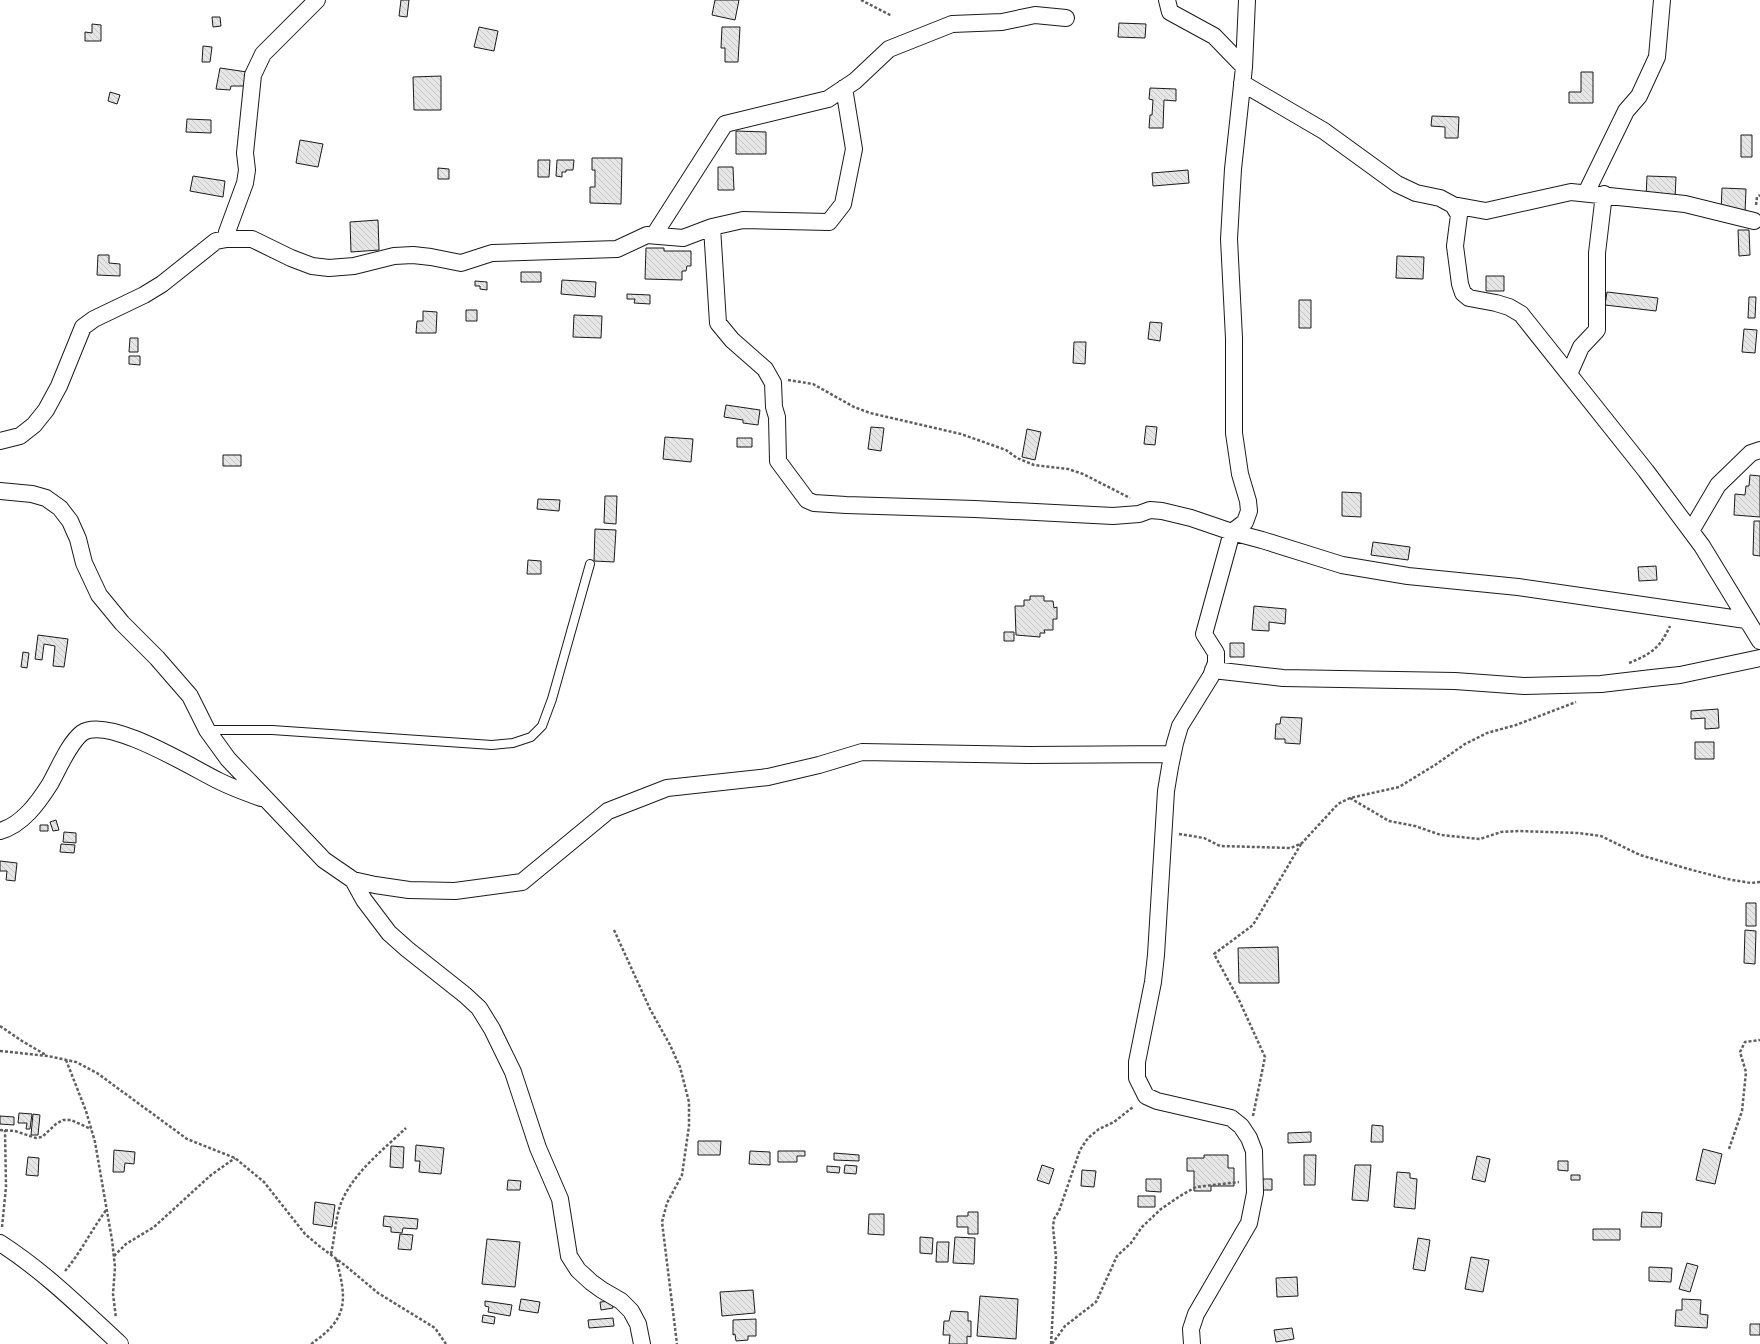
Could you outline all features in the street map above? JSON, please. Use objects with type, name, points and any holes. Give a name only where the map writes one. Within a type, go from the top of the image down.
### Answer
[{"type":"street","points":[[228,239],[227,232],[245,183],[247,170],[245,153],[253,75],[263,54],[317,0]]},
{"type":"street","points":[[1167,0],[1170,12],[1214,36],[1243,75],[1397,184],[1416,193],[1440,198],[1453,204],[1486,212],[1570,192],[1604,194],[1685,204],[1754,221]]},
{"type":"street","points":[[1192,1344],[1191,1329],[1196,1314],[1249,1223],[1255,1193],[1254,1151],[1249,1138],[1241,1126],[1231,1118],[1162,1103],[1146,1096],[1137,1078],[1137,1062],[1153,976],[1158,931],[1166,790],[1172,754],[1180,726],[1211,676],[1216,663],[1216,653],[1204,634],[1232,532],[1246,522],[1249,512],[1248,501],[1240,474],[1234,433],[1234,338],[1229,239],[1233,169],[1243,75],[1247,0]]},
{"type":"street","points":[[1586,193],[1626,111],[1639,96],[1657,57],[1662,0]]},
{"type":"street","points":[[654,235],[725,124],[828,99],[854,81],[889,49],[952,24],[1002,22],[1035,15],[1066,18]]},
{"type":"street","points":[[0,441],[20,436],[34,425],[46,410],[59,386],[83,327],[94,319],[121,307],[156,288],[216,241],[228,239],[252,239],[291,258],[312,266],[329,268],[354,266],[394,256],[412,255],[461,263],[492,253],[617,249],[647,235],[683,238],[712,227],[743,220],[829,222],[843,204],[854,149],[844,88]]},
{"type":"street","points":[[1568,374],[1581,347],[1597,330],[1597,253],[1604,194]]},
{"type":"street","points":[[1453,204],[1459,215],[1455,246],[1460,284],[1463,293],[1469,298],[1496,303],[1509,307],[1521,314],[1646,471],[1702,546],[1760,641]]},
{"type":"street","points":[[712,227],[718,323],[732,340],[765,369],[773,383],[774,407],[777,417],[778,461],[800,492],[807,500],[814,503],[1113,516],[1139,514],[1150,510],[1191,518],[1342,565],[1438,579],[1518,587],[1746,620]]},
{"type":"street","points":[[1691,531],[1718,485],[1750,453],[1760,450]]},
{"type":"street","points":[[0,491],[32,494],[46,498],[60,508],[70,521],[78,539],[84,563],[99,595],[108,607],[157,658],[190,696],[207,730],[228,759],[324,860],[353,880],[375,885],[409,890],[448,891],[522,882],[608,811],[667,788],[768,777],[819,765],[862,752],[1029,755],[1172,754]]},
{"type":"street","points":[[1213,670],[1283,678],[1455,681],[1524,686],[1601,684],[1680,675],[1760,658]]},
{"type":"street","points":[[0,831],[18,823],[37,803],[73,744],[83,733],[98,730],[130,737],[154,747],[220,782],[268,801]]},
{"type":"street","points":[[353,880],[364,900],[389,933],[407,950],[465,995],[479,1008],[492,1029],[512,1072],[538,1148],[560,1198],[569,1256],[578,1270],[591,1282],[621,1301],[631,1311],[638,1324],[642,1344]]},
{"type":"street","points":[[1,1244],[28,1262],[54,1283],[120,1344]]},
{"type":"lane","points":[[207,730],[280,731],[492,745],[513,742],[531,737],[542,726],[552,699],[590,564]]},
{"type":"path","points":[[861,0],[892,16]]},
{"type":"path","points":[[765,369],[774,372],[782,379],[796,380],[813,384],[854,407],[870,413],[960,434],[1006,450],[1017,458],[1034,465],[1068,469],[1083,474],[1116,489],[1150,510]]},
{"type":"path","points":[[1628,663],[1653,650],[1663,640],[1677,610]]},
{"type":"path","points":[[1249,1138],[1264,1057],[1239,1000],[1214,954],[1253,925],[1302,843],[1338,804],[1350,798],[1399,786],[1435,765],[1465,744],[1487,733],[1551,713],[1579,700]]},
{"type":"path","points":[[1350,798],[1389,822],[1415,826],[1441,835],[1480,839],[1501,832],[1519,831],[1578,833],[1601,836],[1640,855],[1727,879],[1760,882]]},
{"type":"path","points":[[1163,830],[1204,838],[1220,846],[1291,848],[1302,843]]},
{"type":"path","points":[[614,930],[650,1009],[670,1045],[680,1067],[689,1102],[689,1126],[682,1175],[667,1203],[662,1222],[677,1344]]},
{"type":"path","points":[[0,1026],[48,1056]]},
{"type":"path","points":[[1729,1149],[1742,1111],[1746,1072],[1740,1052],[1745,1042],[1760,1040]]},
{"type":"path","points":[[0,1051],[48,1056],[76,1062],[97,1073],[187,1139],[235,1158],[264,1182],[305,1234],[378,1293],[434,1328],[446,1344]]},
{"type":"path","points":[[66,1060],[86,1111],[91,1129],[107,1208],[115,1267],[113,1294],[117,1321]]},
{"type":"path","points":[[1051,1344],[1056,1257],[1053,1227],[1080,1150],[1088,1138],[1099,1129],[1114,1122],[1146,1096]]},
{"type":"path","points":[[0,1130],[15,1131],[36,1138],[42,1137],[56,1124],[63,1120],[71,1120],[91,1129]]},
{"type":"path","points":[[331,1254],[341,1204],[351,1185],[371,1162],[406,1128]]},
{"type":"path","points":[[1,1244],[2,1216],[6,1187],[5,1130]]},
{"type":"path","points":[[114,1256],[126,1244],[154,1227],[211,1175],[235,1158]]},
{"type":"path","points":[[1051,1344],[1065,1326],[1096,1302],[1117,1256],[1131,1243],[1142,1227],[1161,1209],[1196,1187],[1255,1180]]},
{"type":"path","points":[[54,1283],[66,1270],[107,1208]]},
{"type":"path","points":[[311,1344],[332,1327],[341,1311],[344,1286],[336,1258]]},
{"type":"building","points":[[401,0],[409,0],[407,17],[399,16]]},
{"type":"building","points":[[715,0],[739,0],[735,20],[712,15]]},
{"type":"building","points":[[212,17],[220,17],[221,26],[213,27]]},
{"type":"building","points":[[1119,23],[1146,24],[1145,38],[1118,37]]},
{"type":"building","points":[[92,24],[101,25],[101,41],[85,41],[85,32],[92,33]]},
{"type":"building","points":[[479,27],[498,31],[494,51],[474,47]]},
{"type":"building","points":[[722,27],[740,27],[738,62],[725,62],[725,48],[721,48]]},
{"type":"building","points":[[203,46],[212,47],[210,62],[202,62]]},
{"type":"building","points":[[220,68],[247,72],[245,86],[231,86],[230,90],[216,89]]},
{"type":"building","points":[[1581,72],[1593,72],[1593,103],[1569,103],[1569,92],[1581,92]]},
{"type":"building","points":[[441,76],[441,110],[414,110],[413,77]]},
{"type":"building","points":[[1150,88],[1176,89],[1176,101],[1164,100],[1163,128],[1149,128],[1153,100],[1149,99]]},
{"type":"building","points":[[110,92],[120,95],[117,104],[108,101]]},
{"type":"building","points":[[1432,116],[1459,117],[1458,138],[1445,138],[1445,127],[1431,126]]},
{"type":"building","points":[[187,119],[211,120],[211,133],[186,132]]},
{"type":"building","points":[[736,131],[766,132],[766,154],[736,154]]},
{"type":"building","points":[[1741,135],[1752,135],[1752,157],[1741,157]]},
{"type":"building","points":[[300,140],[323,144],[318,167],[296,163]]},
{"type":"building","points":[[592,158],[622,158],[621,204],[590,203],[590,187],[595,187],[595,170],[592,170]]},
{"type":"building","points":[[538,160],[550,160],[549,177],[538,177]]},
{"type":"building","points":[[557,160],[574,160],[573,170],[566,170],[566,172],[562,172],[562,177],[556,176]]},
{"type":"building","points":[[718,167],[733,167],[734,190],[718,190]]},
{"type":"building","points":[[438,168],[449,169],[449,179],[438,179]]},
{"type":"building","points":[[1188,170],[1189,183],[1153,186],[1152,173]]},
{"type":"building","points":[[193,176],[225,181],[223,197],[190,191]]},
{"type":"building","points":[[1647,176],[1676,177],[1675,199],[1646,197]]},
{"type":"building","points":[[1722,188],[1746,189],[1745,213],[1721,212]]},
{"type":"building","points":[[378,220],[379,250],[351,252],[350,222]]},
{"type":"building","points":[[1738,230],[1749,230],[1750,255],[1739,256]]},
{"type":"building","points":[[646,248],[664,248],[664,251],[691,251],[691,266],[687,266],[686,271],[682,271],[682,280],[645,279]]},
{"type":"building","points":[[98,255],[109,255],[109,263],[120,264],[120,276],[97,275]]},
{"type":"building","points":[[1397,256],[1424,257],[1423,279],[1396,278]]},
{"type":"building","points":[[521,272],[541,272],[541,282],[521,282]]},
{"type":"building","points":[[1486,276],[1504,276],[1504,291],[1486,291]]},
{"type":"building","points":[[562,280],[596,282],[595,297],[561,294]]},
{"type":"building","points":[[475,281],[487,282],[487,290],[480,289],[480,286],[475,286]]},
{"type":"building","points":[[1607,292],[1658,298],[1656,311],[1605,305]]},
{"type":"building","points":[[627,294],[650,295],[650,304],[634,303],[635,299],[627,299]]},
{"type":"building","points":[[1749,297],[1756,297],[1755,318],[1748,318]]},
{"type":"building","points":[[1299,300],[1311,300],[1311,328],[1299,328]]},
{"type":"building","points":[[466,310],[477,310],[477,321],[466,321]]},
{"type":"building","points":[[423,311],[437,312],[436,333],[416,333],[417,321],[423,321]]},
{"type":"building","points":[[574,315],[602,316],[601,338],[573,337]]},
{"type":"building","points":[[1150,322],[1162,323],[1160,341],[1148,339]]},
{"type":"building","points":[[1744,329],[1757,330],[1755,353],[1742,352]]},
{"type":"building","points":[[130,338],[138,338],[138,352],[129,352]]},
{"type":"building","points":[[1074,342],[1086,342],[1085,364],[1073,363]]},
{"type":"building","points":[[129,356],[140,356],[140,365],[129,364]]},
{"type":"building","points":[[726,405],[760,410],[758,425],[743,423],[743,420],[724,417]]},
{"type":"building","points":[[1146,426],[1157,427],[1155,445],[1144,444]]},
{"type":"building","points":[[871,427],[884,428],[881,451],[868,449]]},
{"type":"building","points":[[1027,429],[1041,432],[1035,460],[1022,457]]},
{"type":"building","points":[[665,437],[693,439],[691,462],[663,459]]},
{"type":"building","points":[[737,438],[752,438],[752,447],[737,447]]},
{"type":"building","points":[[223,455],[241,455],[241,466],[223,466]]},
{"type":"building","points":[[1750,475],[1760,476],[1760,517],[1734,515],[1735,494],[1745,495],[1746,486],[1749,486]]},
{"type":"building","points":[[1342,492],[1361,493],[1361,517],[1342,516]]},
{"type":"building","points":[[605,496],[617,496],[616,524],[604,523]]},
{"type":"building","points":[[538,499],[560,500],[559,511],[537,509]]},
{"type":"building","points":[[1754,521],[1760,521],[1760,556],[1753,555]]},
{"type":"building","points":[[595,529],[616,530],[614,562],[594,561]]},
{"type":"building","points":[[1373,542],[1410,547],[1408,560],[1371,555]]},
{"type":"building","points":[[528,560],[541,561],[541,574],[527,574]]},
{"type":"building","points":[[1656,566],[1657,580],[1639,581],[1638,567]]},
{"type":"building","points":[[1030,596],[1044,596],[1044,601],[1053,601],[1054,608],[1057,607],[1057,619],[1053,619],[1053,630],[1044,630],[1045,633],[1040,633],[1040,637],[1016,635],[1015,606],[1024,606],[1024,600],[1030,600]]},
{"type":"building","points":[[1254,606],[1286,609],[1285,624],[1269,622],[1269,631],[1252,630]]},
{"type":"building","points":[[1004,632],[1014,632],[1014,641],[1004,641]]},
{"type":"building","points":[[38,635],[68,639],[64,667],[53,666],[55,646],[44,644],[42,660],[35,659]]},
{"type":"building","points":[[1230,643],[1244,643],[1244,657],[1230,657]]},
{"type":"building","points":[[23,652],[29,653],[27,668],[21,667]]},
{"type":"building","points":[[1718,709],[1719,728],[1705,729],[1705,718],[1691,719],[1691,711]]},
{"type":"building","points":[[1281,717],[1302,718],[1300,744],[1285,743],[1285,739],[1275,739],[1276,724],[1280,724]]},
{"type":"building","points":[[1695,742],[1714,742],[1714,759],[1695,759]]},
{"type":"building","points":[[56,820],[59,830],[53,831],[50,822]]},
{"type":"building","points":[[40,825],[48,825],[48,831],[40,831]]},
{"type":"building","points":[[64,832],[76,833],[76,843],[63,842]]},
{"type":"building","points":[[61,844],[75,845],[74,853],[60,852]]},
{"type":"building","points":[[0,861],[17,863],[15,881],[6,880],[7,871],[0,871]]},
{"type":"building","points":[[1746,903],[1756,903],[1756,926],[1746,926]]},
{"type":"building","points":[[1745,930],[1756,931],[1755,964],[1744,963]]},
{"type":"building","points":[[1278,947],[1279,983],[1239,983],[1238,948]]},
{"type":"building","points":[[19,1113],[32,1114],[30,1129],[26,1129],[27,1123],[18,1123]]},
{"type":"building","points":[[33,1114],[40,1115],[38,1135],[31,1135]]},
{"type":"building","points":[[0,1116],[14,1117],[14,1125],[0,1124]]},
{"type":"building","points":[[1372,1125],[1383,1126],[1383,1142],[1371,1142]]},
{"type":"building","points":[[1311,1132],[1311,1142],[1288,1143],[1288,1133]]},
{"type":"building","points":[[698,1141],[721,1141],[720,1155],[698,1155]]},
{"type":"building","points":[[416,1145],[444,1148],[441,1174],[419,1172],[420,1161],[415,1161]]},
{"type":"building","points":[[391,1146],[404,1147],[403,1168],[390,1167]]},
{"type":"building","points":[[1703,1149],[1722,1154],[1715,1184],[1696,1180]]},
{"type":"building","points":[[114,1150],[135,1152],[134,1164],[125,1163],[124,1172],[113,1172]]},
{"type":"building","points":[[750,1151],[770,1152],[770,1165],[749,1164]]},
{"type":"building","points":[[778,1151],[805,1151],[805,1156],[797,1156],[797,1162],[778,1162]]},
{"type":"building","points":[[834,1153],[859,1155],[859,1161],[834,1160]]},
{"type":"building","points":[[1204,1155],[1228,1155],[1228,1168],[1234,1168],[1234,1186],[1211,1186],[1211,1191],[1194,1191],[1194,1171],[1187,1171],[1187,1158],[1204,1158]]},
{"type":"building","points":[[1304,1155],[1316,1155],[1315,1185],[1304,1185]]},
{"type":"building","points":[[1477,1156],[1490,1159],[1485,1182],[1472,1179]]},
{"type":"building","points":[[28,1157],[39,1158],[38,1176],[26,1175]]},
{"type":"building","points":[[1558,1161],[1568,1161],[1568,1171],[1558,1170]]},
{"type":"building","points":[[845,1165],[857,1166],[856,1174],[844,1173]]},
{"type":"building","points":[[1042,1165],[1054,1169],[1049,1184],[1037,1180]]},
{"type":"building","points":[[1355,1165],[1371,1165],[1368,1201],[1352,1200]]},
{"type":"building","points":[[827,1166],[840,1167],[839,1173],[827,1172]]},
{"type":"building","points":[[1082,1170],[1096,1171],[1094,1187],[1081,1186]]},
{"type":"building","points":[[1397,1172],[1410,1173],[1410,1178],[1417,1179],[1415,1209],[1394,1207]]},
{"type":"building","points":[[1571,1175],[1580,1175],[1580,1180],[1571,1180]]},
{"type":"building","points":[[1146,1179],[1161,1179],[1161,1192],[1146,1191]]},
{"type":"building","points":[[1259,1179],[1272,1179],[1272,1190],[1258,1190]]},
{"type":"building","points":[[508,1180],[521,1181],[520,1190],[507,1190]]},
{"type":"building","points":[[1138,1196],[1155,1196],[1155,1207],[1138,1207]]},
{"type":"building","points":[[315,1202],[335,1205],[332,1227],[313,1224]]},
{"type":"building","points":[[968,1212],[978,1212],[978,1234],[968,1234],[968,1227],[957,1227],[957,1216],[968,1216]]},
{"type":"building","points":[[1642,1212],[1662,1213],[1661,1227],[1641,1227]]},
{"type":"building","points":[[869,1214],[884,1214],[884,1235],[868,1234]]},
{"type":"building","points":[[384,1216],[418,1219],[417,1229],[403,1228],[402,1233],[391,1232],[391,1227],[383,1226]]},
{"type":"building","points":[[1593,1229],[1620,1229],[1620,1240],[1593,1240]]},
{"type":"building","points":[[400,1234],[413,1235],[411,1250],[398,1249]]},
{"type":"building","points":[[920,1237],[933,1238],[932,1254],[920,1253]]},
{"type":"building","points":[[955,1237],[975,1238],[974,1264],[953,1263]]},
{"type":"building","points":[[1418,1238],[1430,1240],[1425,1271],[1413,1269]]},
{"type":"building","points":[[487,1239],[520,1242],[515,1287],[482,1284]]},
{"type":"building","points":[[937,1242],[949,1242],[948,1262],[936,1262]]},
{"type":"building","points":[[1471,1257],[1489,1260],[1483,1292],[1465,1289]]},
{"type":"building","points":[[1687,1263],[1698,1266],[1690,1292],[1679,1289]]},
{"type":"building","points":[[1649,1267],[1672,1268],[1671,1282],[1649,1281]]},
{"type":"building","points":[[1297,1277],[1298,1296],[1277,1297],[1276,1278]]},
{"type":"building","points":[[753,1290],[755,1313],[722,1316],[720,1292]]},
{"type":"building","points":[[980,1296],[1018,1299],[1016,1339],[977,1336]]},
{"type":"building","points":[[521,1299],[540,1302],[538,1313],[519,1310]]},
{"type":"building","points":[[1682,1299],[1701,1300],[1700,1314],[1708,1315],[1707,1328],[1675,1326],[1676,1310],[1682,1310]]},
{"type":"building","points":[[485,1301],[512,1305],[510,1316],[488,1312],[489,1307],[485,1306]]},
{"type":"building","points":[[612,1301],[613,1308],[601,1310],[600,1302]]},
{"type":"building","points":[[951,1311],[968,1312],[968,1321],[971,1321],[971,1337],[967,1336],[967,1344],[949,1344],[950,1335],[943,1335],[944,1321],[949,1321]]},
{"type":"building","points":[[483,1315],[495,1317],[494,1324],[482,1322]]},
{"type":"building","points":[[613,1318],[614,1326],[589,1328],[588,1320]]},
{"type":"building","points":[[756,1319],[756,1336],[748,1336],[748,1340],[736,1341],[735,1334],[733,1335],[733,1320]]},
{"type":"building","points":[[1750,1324],[1760,1324],[1760,1335],[1750,1335]]},
{"type":"building","points":[[1292,1328],[1294,1339],[1276,1342],[1274,1330]]}]
